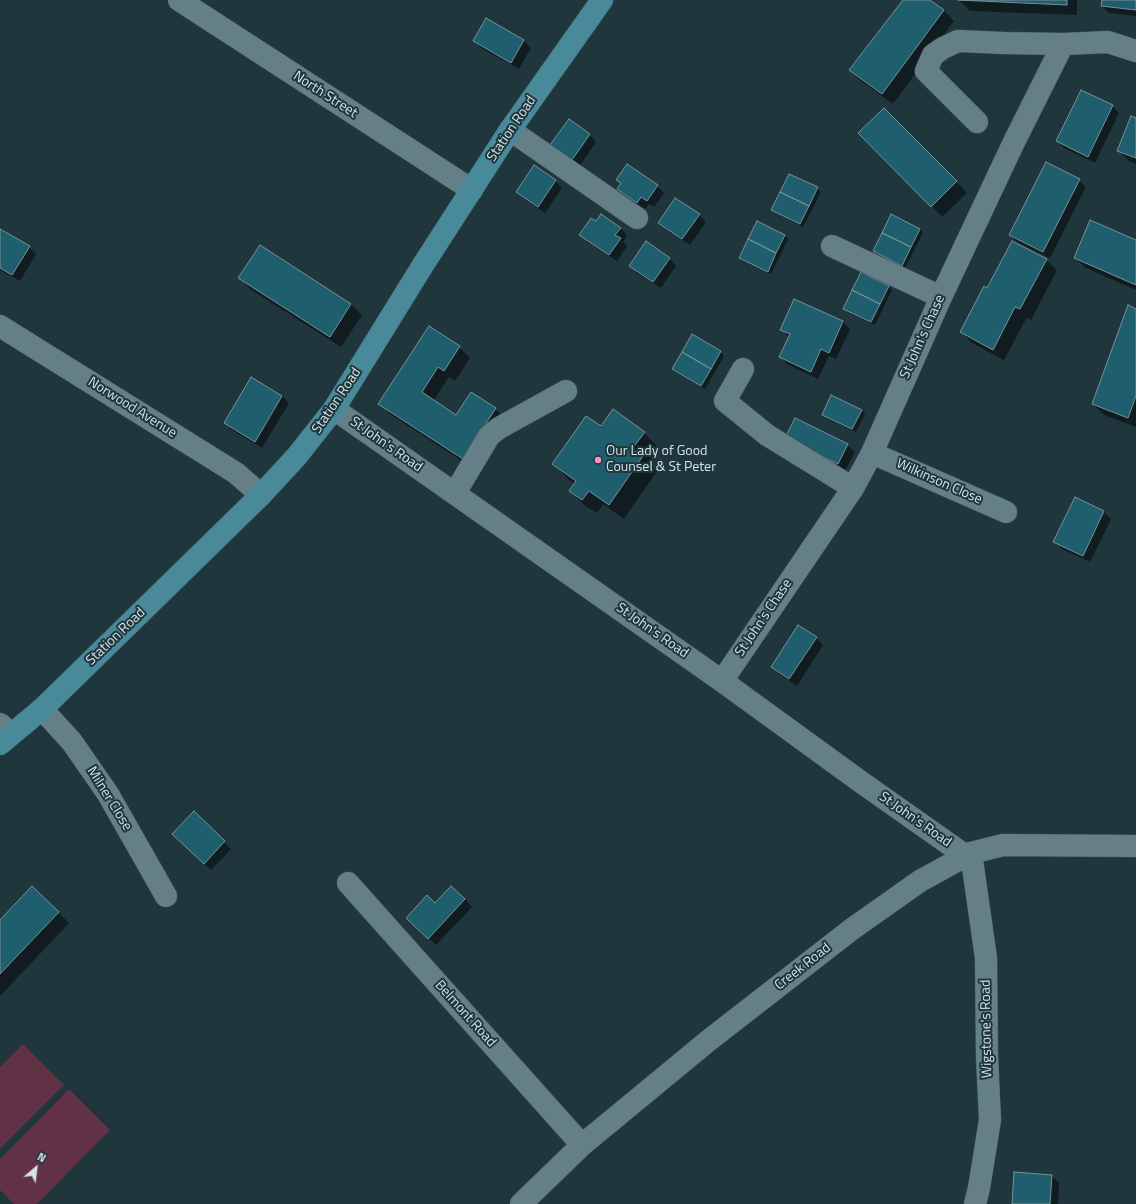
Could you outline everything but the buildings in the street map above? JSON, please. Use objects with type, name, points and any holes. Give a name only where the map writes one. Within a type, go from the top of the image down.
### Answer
[{"type":"main road","name":"Station Road","points":[[4,734],[42,709],[261,495],[297,456],[334,409],[423,265],[510,130],[602,0]]},
{"type":"street","name":"North Street","points":[[178,0],[472,190]]},
{"type":"street","points":[[977,122],[926,71],[933,55],[943,48],[958,41],[1063,44],[1108,42],[1136,51]]},
{"type":"street","name":"St John's Chase","points":[[722,681],[853,488],[872,453],[941,297],[1013,144],[1063,44]]},
{"type":"street","points":[[510,130],[638,218]]},
{"type":"street","points":[[832,246],[941,297]]},
{"type":"street","name":"Norwood Avenue","points":[[0,326],[236,473],[261,495]]},
{"type":"street","points":[[743,369],[724,401],[767,435],[853,488]]},
{"type":"street","points":[[455,493],[489,436],[499,428],[566,391]]},
{"type":"street","name":"St John's Road","points":[[334,409],[722,681],[861,782],[969,855]]},
{"type":"street","name":"Wilkinson Close","points":[[872,453],[1006,512]]},
{"type":"street","name":"Milner Close","points":[[42,709],[72,742],[108,794],[166,896]]},
{"type":"street","name":"Creek Road","points":[[521,1204],[582,1145],[708,1041],[852,929],[920,882],[969,855],[1003,846],[1136,846]]},
{"type":"street","name":"Wigstone's Road","points":[[969,855],[986,958],[987,1057],[990,1120],[980,1188],[975,1204]]},
{"type":"street","name":"Belmont Road","points":[[348,883],[582,1145]]},
{"type":"shaded area","points":[[23,1044],[64,1085],[0,1149],[0,1067]]},
{"type":"shaded area","points":[[69,1089],[110,1130],[37,1204],[14,1204],[0,1190],[0,1159]]},
{"type":"place","name":"Our Lady of Good Counsel & St Peter","points":[[598,460]]}]
